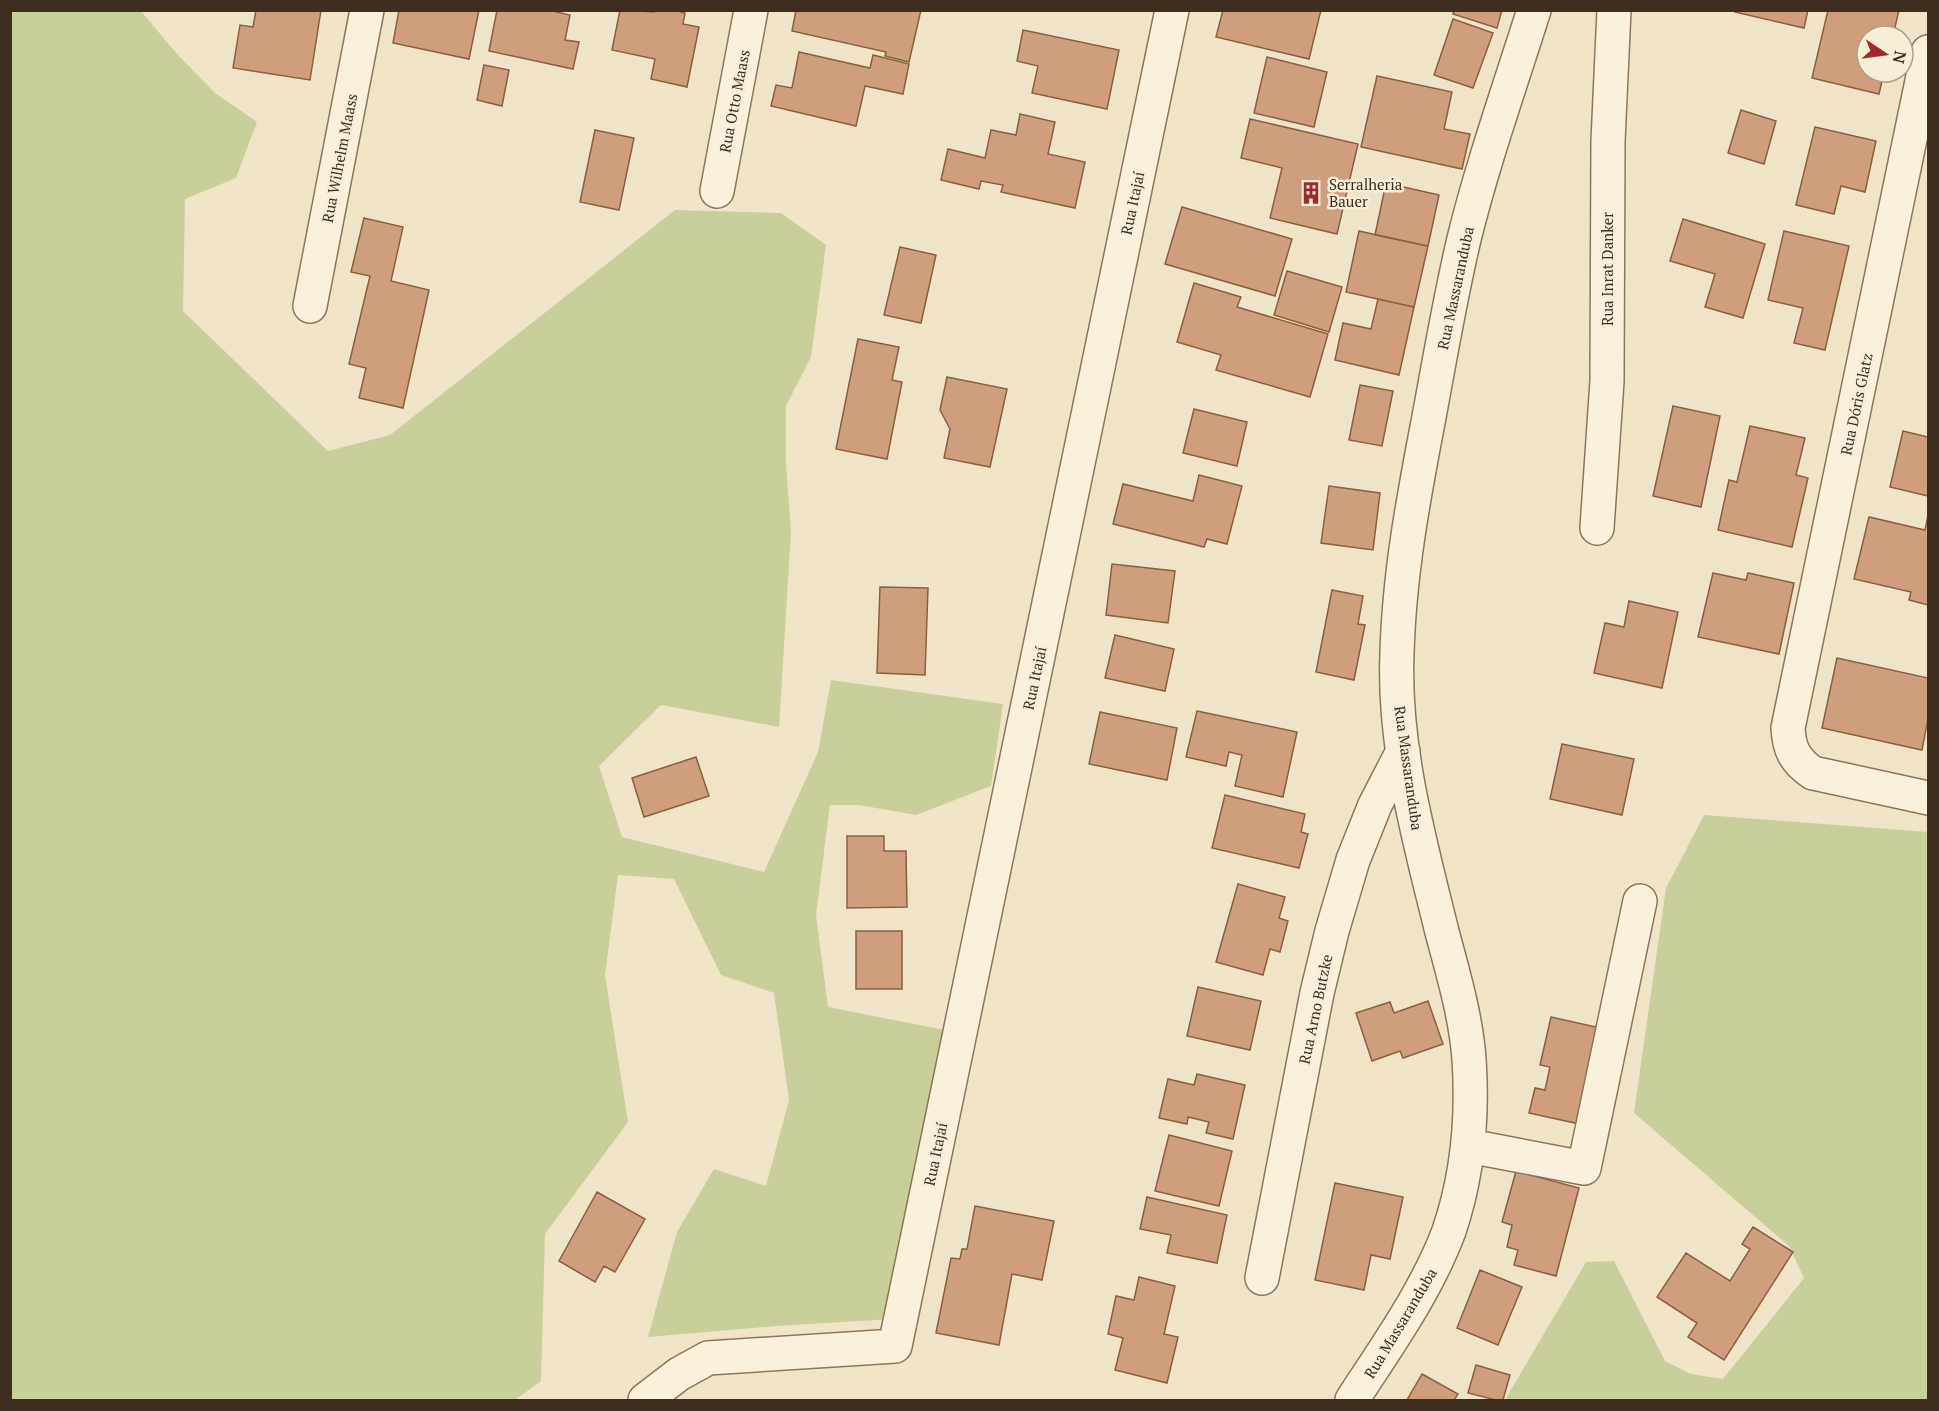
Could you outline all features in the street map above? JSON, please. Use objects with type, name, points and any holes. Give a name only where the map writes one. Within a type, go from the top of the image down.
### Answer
[{"type":"street","name":"Rua Wilhelm Maass","points":[[310,306],[368,10]]},
{"type":"street","name":"Rua Otto Maass","points":[[717,191],[751,10]]},
{"type":"street","name":"Rua Itajaí","points":[[645,1401],[680,1374],[708,1358],[895,1346],[1172,10]]},
{"type":"street","name":"Rua Massaranduba","points":[[1352,1401],[1435,1265],[1449,1229],[1462,1184],[1469,1146],[1469,1056],[1453,976],[1418,833],[1403,751],[1397,668],[1398,636],[1407,541],[1449,310],[1465,238],[1534,10]]},
{"type":"street","name":"Rua Inrat Danker","points":[[1597,528],[1607,381],[1608,141],[1614,10]]},
{"type":"street","name":"Rua Dóris Glatz","points":[[1929,52],[1788,728],[1793,755],[1808,770],[1825,777],[1929,798]]},
{"type":"street","name":"Rua Arno Butzke","points":[[1262,1278],[1317,993],[1332,931],[1353,860],[1375,805],[1403,751]]},
{"type":"street","points":[[1469,1146],[1584,1168],[1640,901]]},
{"type":"green space","points":[[10,11],[141,11],[177,54],[215,93],[257,122],[236,178],[185,199],[183,311],[328,451],[390,435],[675,210],[781,213],[826,245],[811,357],[786,406],[786,464],[791,532],[779,727],[661,705],[599,766],[622,837],[764,872],[818,752],[831,680],[1003,704],[991,786],[916,815],[859,805],[830,805],[816,915],[828,1007],[950,1031],[893,1319],[648,1337],[677,1232],[714,1169],[766,1186],[789,1100],[774,993],[721,975],[674,879],[618,875],[605,975],[628,1122],[545,1234],[541,1381],[515,1400],[11,1400]]},
{"type":"green space","points":[[1704,815],[1928,832],[1928,1400],[1505,1400],[1586,1262],[1614,1261],[1665,1361],[1691,1374],[1723,1379],[1804,1278],[1789,1246],[1634,1113],[1666,888]]},
{"type":"building","points":[[256,10],[321,10],[310,80],[233,68],[240,25],[253,27]]},
{"type":"building","points":[[399,10],[479,10],[469,59],[393,43]]},
{"type":"building","points":[[497,10],[548,10],[570,15],[565,40],[579,42],[573,69],[489,51]]},
{"type":"building","points":[[620,10],[654,12],[654,10],[674,10],[685,13],[683,24],[699,27],[687,87],[651,79],[655,59],[612,50]]},
{"type":"building","points":[[796,10],[921,10],[909,62],[885,56],[886,52],[792,31]]},
{"type":"building","points":[[1223,10],[1321,10],[1309,59],[1216,37]]},
{"type":"building","points":[[1454,10],[1502,10],[1497,28],[1453,14]]},
{"type":"building","points":[[1736,10],[1808,10],[1804,28],[1735,12]]},
{"type":"building","points":[[1828,10],[1899,10],[1896,24],[1855,24],[1855,84],[1881,84],[1879,94],[1812,78]]},
{"type":"building","points":[[1453,19],[1493,33],[1473,88],[1434,75]]},
{"type":"building","points":[[1023,30],[1119,50],[1107,109],[1032,93],[1038,66],[1017,61]]},
{"type":"building","points":[[799,52],[870,68],[873,55],[909,64],[903,94],[865,86],[856,126],[771,106],[776,85],[792,88]]},
{"type":"building","points":[[1267,57],[1327,72],[1314,127],[1254,113]]},
{"type":"building","points":[[484,65],[509,70],[502,106],[477,100]]},
{"type":"building","points":[[1377,76],[1452,92],[1444,129],[1470,134],[1462,169],[1361,147]]},
{"type":"building","points":[[1741,110],[1776,121],[1764,164],[1728,153]]},
{"type":"building","points":[[1020,114],[1055,122],[1048,154],[1085,162],[1075,208],[1001,192],[1003,185],[981,181],[979,189],[941,180],[948,149],[985,158],[991,130],[1016,135]]},
{"type":"building","name":"Serralheria Bauer","points":[[1250,119],[1358,144],[1337,234],[1270,218],[1282,168],[1241,158]]},
{"type":"building","points":[[1815,127],[1876,141],[1865,192],[1841,186],[1834,214],[1796,205]]},
{"type":"building","points":[[595,130],[634,138],[619,210],[580,202]]},
{"type":"building","points":[[1386,183],[1439,195],[1428,246],[1375,235]]},
{"type":"building","points":[[1182,207],[1292,239],[1275,296],[1165,264]]},
{"type":"building","points":[[364,218],[403,227],[391,281],[429,290],[403,408],[359,398],[366,368],[349,364],[370,276],[351,272]]},
{"type":"building","points":[[1683,219],[1765,244],[1743,318],[1705,307],[1715,274],[1670,261]]},
{"type":"building","points":[[1359,231],[1428,246],[1414,307],[1346,292]]},
{"type":"building","points":[[1784,231],[1849,246],[1825,350],[1794,343],[1803,308],[1768,300]]},
{"type":"building","points":[[900,247],[936,255],[921,323],[884,315]]},
{"type":"building","points":[[1287,271],[1342,287],[1329,332],[1274,315]]},
{"type":"building","points":[[1194,283],[1241,297],[1237,307],[1328,334],[1310,397],[1216,370],[1221,355],[1177,342]]},
{"type":"building","points":[[1378,299],[1414,307],[1399,375],[1335,360],[1343,323],[1371,329]]},
{"type":"building","points":[[858,339],[899,347],[892,380],[902,382],[887,459],[836,449]]},
{"type":"building","points":[[947,377],[1007,389],[990,467],[944,458],[950,429],[940,410]]},
{"type":"building","points":[[1360,385],[1393,391],[1382,446],[1349,440]]},
{"type":"building","points":[[1673,406],[1720,416],[1701,507],[1653,496]]},
{"type":"building","points":[[1194,409],[1247,422],[1237,466],[1183,453]]},
{"type":"building","points":[[1750,426],[1805,438],[1796,475],[1808,478],[1792,547],[1718,530],[1729,480],[1737,482]]},
{"type":"building","points":[[1903,431],[1928,437],[1928,496],[1890,487]]},
{"type":"building","points":[[1199,475],[1242,486],[1227,544],[1207,539],[1204,547],[1113,524],[1123,484],[1193,501]]},
{"type":"building","points":[[1329,486],[1380,493],[1373,550],[1321,543]]},
{"type":"building","points":[[1928,515],[1928,605],[1909,600],[1911,592],[1854,579],[1869,517],[1925,530]]},
{"type":"building","points":[[1112,564],[1175,571],[1168,623],[1106,615]]},
{"type":"building","points":[[1713,573],[1746,580],[1748,573],[1794,583],[1779,654],[1698,637]]},
{"type":"building","points":[[880,587],[928,588],[925,675],[877,673]]},
{"type":"building","points":[[1332,590],[1363,596],[1358,624],[1365,625],[1354,680],[1316,672]]},
{"type":"building","points":[[1629,601],[1678,612],[1662,688],[1594,673],[1605,623],[1624,627]]},
{"type":"building","points":[[1115,635],[1174,649],[1165,691],[1105,678]]},
{"type":"building","points":[[1837,658],[1928,678],[1928,719],[1922,750],[1822,728]]},
{"type":"building","points":[[1197,711],[1297,732],[1283,797],[1235,786],[1242,755],[1229,752],[1226,766],[1186,757]]},
{"type":"building","points":[[1100,712],[1177,728],[1167,780],[1089,764]]},
{"type":"building","points":[[1562,744],[1634,759],[1622,815],[1550,799]]},
{"type":"building","points":[[696,757],[709,796],[644,817],[632,778]]},
{"type":"building","points":[[1225,795],[1305,814],[1301,832],[1308,834],[1299,868],[1212,848]]},
{"type":"building","points":[[847,836],[884,836],[884,851],[906,851],[907,907],[847,908]]},
{"type":"building","points":[[1238,884],[1285,897],[1279,918],[1288,921],[1280,952],[1270,949],[1263,975],[1216,962]]},
{"type":"building","points":[[856,931],[902,931],[902,989],[856,989]]},
{"type":"building","points":[[1198,987],[1261,1001],[1250,1050],[1187,1036]]},
{"type":"building","points":[[1428,1001],[1443,1044],[1403,1058],[1400,1051],[1372,1061],[1356,1013],[1390,1002],[1394,1013]]},
{"type":"building","points":[[1551,1017],[1605,1029],[1584,1125],[1529,1113],[1535,1088],[1545,1090],[1550,1067],[1540,1065]]},
{"type":"building","points":[[1197,1074],[1245,1085],[1233,1139],[1206,1133],[1209,1122],[1188,1117],[1187,1124],[1159,1118],[1168,1079],[1194,1085]]},
{"type":"building","points":[[1169,1135],[1232,1151],[1219,1206],[1155,1191]]},
{"type":"building","points":[[1516,1171],[1579,1188],[1556,1276],[1514,1265],[1518,1250],[1507,1247],[1512,1225],[1502,1222]]},
{"type":"building","points":[[1335,1183],[1403,1197],[1390,1259],[1371,1255],[1364,1290],[1315,1280]]},
{"type":"building","points":[[597,1192],[645,1219],[615,1272],[604,1266],[595,1282],[559,1261]]},
{"type":"building","points":[[1147,1197],[1227,1215],[1217,1263],[1167,1253],[1171,1235],[1140,1229]]},
{"type":"building","points":[[975,1206],[1054,1221],[1042,1280],[1012,1274],[999,1345],[936,1333],[951,1258],[960,1259],[962,1249],[967,1249]]},
{"type":"building","points":[[1753,1227],[1793,1252],[1724,1360],[1688,1337],[1697,1323],[1657,1297],[1686,1253],[1730,1281],[1750,1249],[1742,1244]]},
{"type":"building","points":[[1480,1270],[1522,1287],[1498,1345],[1457,1328]]},
{"type":"building","points":[[1139,1277],[1175,1286],[1164,1334],[1178,1337],[1167,1383],[1115,1370],[1123,1338],[1108,1334],[1116,1296],[1134,1300]]},
{"type":"building","points":[[1476,1365],[1510,1375],[1503,1400],[1468,1393]]},
{"type":"building","points":[[1422,1374],[1458,1394],[1454,1400],[1407,1400]]},
{"type":"place","name":"Serralheria Bauer","points":[[1311,193]]}]
